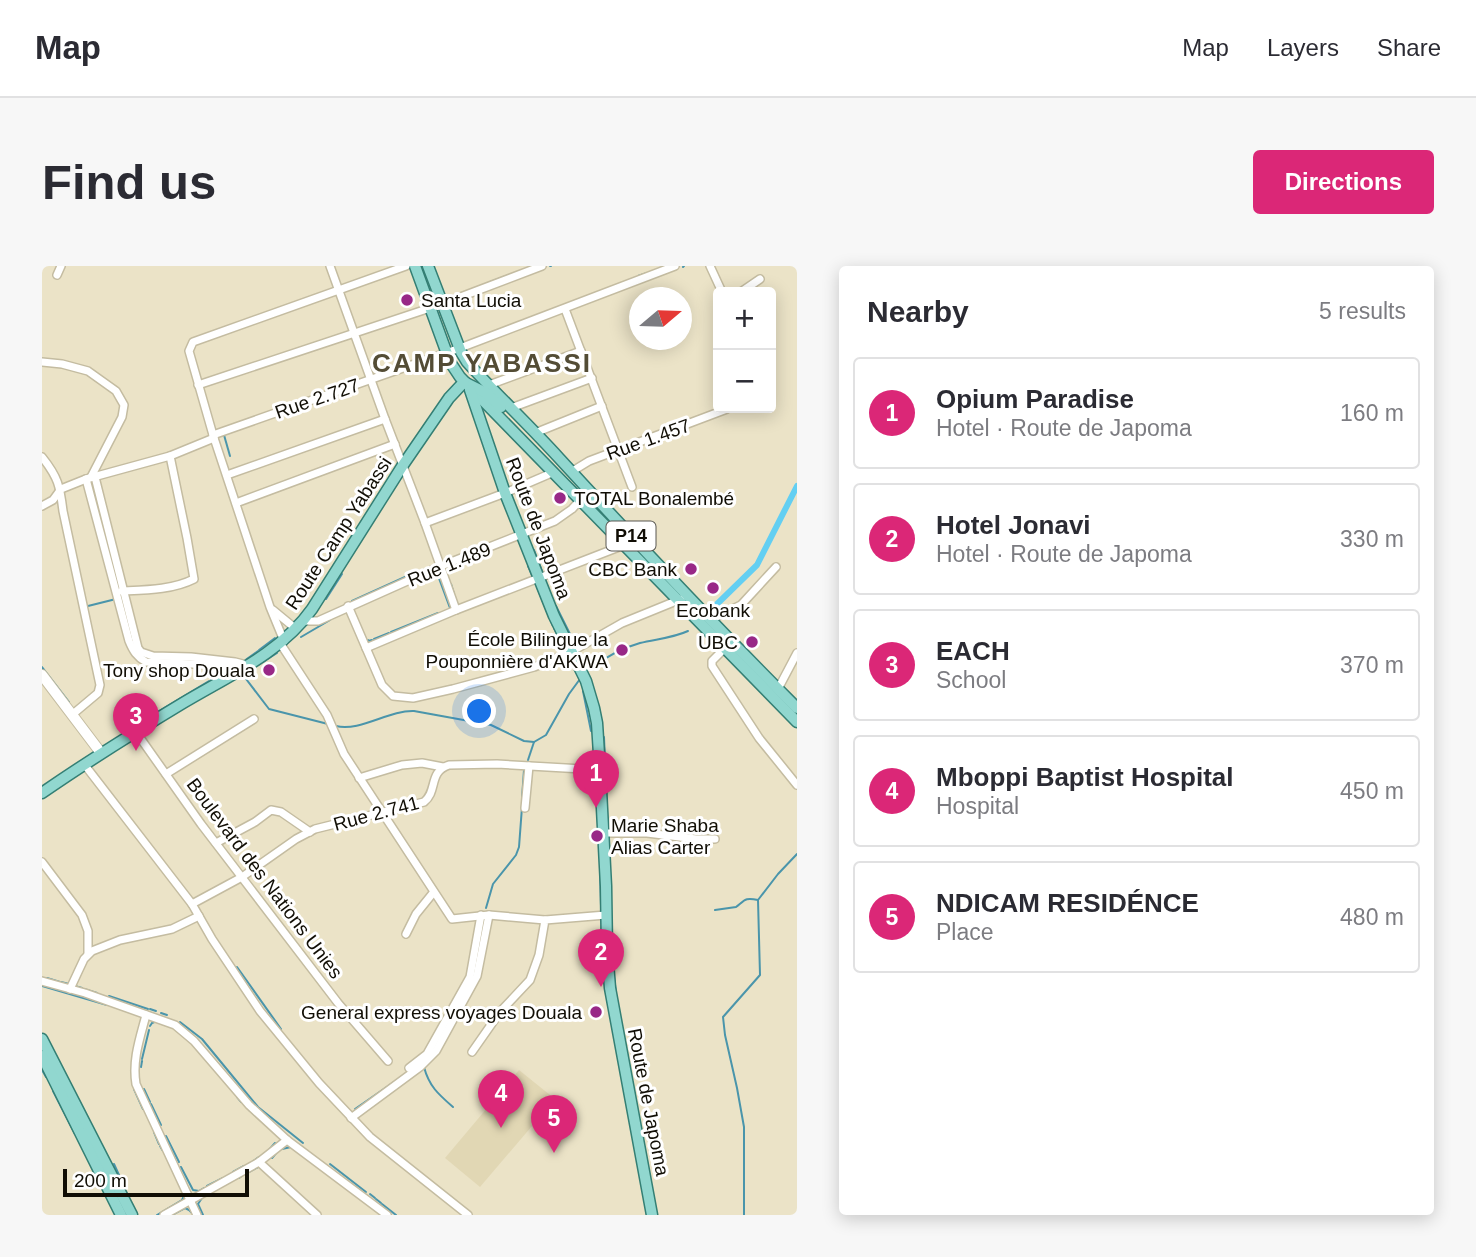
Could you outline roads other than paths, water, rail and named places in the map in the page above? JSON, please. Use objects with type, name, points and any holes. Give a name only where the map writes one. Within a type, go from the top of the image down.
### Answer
[{"type":"main road","name":"P14","points":[[415,266],[447,352],[467,386],[554,472],[585,496],[682,598],[724,649],[797,722]]},
{"type":"main road","name":"P14","points":[[428,266],[467,362],[571,472],[585,496],[624,545],[710,620],[797,708]]},
{"type":"main road","points":[[467,386],[474,385],[486,393],[563,471],[571,472]]},
{"type":"main road","name":"Route Camp Yabassi","points":[[42,793],[101,753],[282,642],[299,625],[449,398],[467,386]]},
{"type":"main road","name":"Route de Japoma","points":[[467,386],[505,493],[554,616],[586,681],[594,708],[600,770],[607,950],[616,1028],[652,1215]]},
{"type":"main road","points":[[42,1039],[132,1215]]},
{"type":"main road","points":[[42,1056],[121,1215]]},
{"type":"street","points":[[57,275],[61,266]]},
{"type":"street","points":[[330,266],[456,610]]},
{"type":"street","points":[[406,266],[193,342],[189,351],[198,385],[282,642],[327,715],[344,754],[452,919],[485,915],[545,920],[606,915]]},
{"type":"street","points":[[442,304],[542,266]]},
{"type":"street","name":"Rue 2.727","points":[[61,489],[90,478],[170,456],[214,436],[460,348],[675,266]]},
{"type":"street","points":[[710,266],[720,287]]},
{"type":"street","points":[[748,287],[760,279]]},
{"type":"street","points":[[198,385],[430,308]]},
{"type":"street","points":[[565,309],[632,486]]},
{"type":"street","points":[[489,385],[582,351]]},
{"type":"street","points":[[42,362],[62,363],[88,371],[116,391],[124,405],[122,417],[90,478],[133,652],[146,662],[216,665],[239,670]]},
{"type":"street","points":[[511,408],[592,378]]},
{"type":"street","points":[[535,433],[603,407]]},
{"type":"street","name":"Rue 1.457","points":[[571,472],[585,463],[716,413]]},
{"type":"street","points":[[227,475],[385,419]]},
{"type":"street","points":[[236,503],[395,444]]},
{"type":"street","points":[[122,591],[166,588],[194,579],[170,456]]},
{"type":"street","points":[[42,457],[61,489],[62,511],[100,685],[98,693],[73,714]]},
{"type":"street","points":[[425,523],[554,472]]},
{"type":"street","points":[[90,478],[135,642],[141,652],[153,656],[235,662],[239,670]]},
{"type":"street","points":[[42,506],[53,500],[61,489]]},
{"type":"street","name":"Rue 1.489","points":[[299,625],[318,621],[440,566],[555,521],[585,496]]},
{"type":"street","points":[[366,648],[624,545]]},
{"type":"street","points":[[710,620],[741,605],[776,567]]},
{"type":"street","points":[[348,606],[382,685],[393,696],[413,698],[534,667],[571,652],[622,623],[682,598]]},
{"type":"street","points":[[270,607],[299,625]]},
{"type":"street","points":[[724,649],[712,661],[712,666],[759,738],[797,785]]},
{"type":"street","points":[[778,689],[797,653]]},
{"type":"street","points":[[42,674],[101,753]]},
{"type":"street","points":[[166,774],[254,719]]},
{"type":"street","name":"Boulevard des Nations Unies","points":[[136,732],[201,824],[338,1003],[388,1061]]},
{"type":"street","points":[[359,778],[402,765],[422,763],[443,767],[469,764],[600,770]]},
{"type":"street","points":[[84,764],[192,904],[260,1011],[319,1083],[383,1149],[468,1215]]},
{"type":"street","points":[[525,808],[529,766]]},
{"type":"street","name":"Rue 2.741","points":[[192,904],[242,877],[310,832],[427,800],[436,776],[443,767]]},
{"type":"street","points":[[216,843],[271,810],[281,812],[310,832]]},
{"type":"street","points":[[603,833],[647,833],[715,839]]},
{"type":"street","points":[[42,862],[82,915],[88,931],[88,954],[70,989]]},
{"type":"street","points":[[406,934],[416,914],[433,893]]},
{"type":"street","points":[[410,1068],[427,1054],[470,977],[485,915]]},
{"type":"street","points":[[351,1118],[436,1051],[477,976],[485,915]]},
{"type":"street","points":[[88,954],[120,940],[172,929],[200,916]]},
{"type":"street","points":[[472,1052],[500,1012],[530,980],[540,955],[545,920]]},
{"type":"street","points":[[42,981],[175,1025],[194,1041],[249,1105],[287,1140],[387,1215]]},
{"type":"street","points":[[146,1015],[135,1056],[136,1084],[197,1215]]},
{"type":"street","points":[[163,1215],[259,1162],[287,1140]]},
{"type":"street","points":[[259,1162],[317,1215]]},
{"type":"waterway","points":[[638,276],[647,273]]},
{"type":"waterway","points":[[490,282],[509,275]]},
{"type":"waterway","points":[[224,435],[230,456]]},
{"type":"waterway","points":[[92,480],[124,607]]},
{"type":"waterway","points":[[715,606],[757,565],[797,486]]},
{"type":"waterway","points":[[534,550],[542,571]]},
{"type":"waterway","points":[[528,566],[532,575]]},
{"type":"waterway","points":[[352,601],[416,572]]},
{"type":"waterway","points":[[437,573],[450,608]]},
{"type":"waterway","points":[[326,599],[342,574]]},
{"type":"waterway","points":[[451,584],[454,594]]},
{"type":"waterway","points":[[537,587],[553,626]]},
{"type":"waterway","points":[[88,606],[116,599]]},
{"type":"waterway","points":[[556,606],[571,636]]},
{"type":"waterway","points":[[391,632],[438,613]]},
{"type":"waterway","points":[[301,637],[330,620]]},
{"type":"waterway","points":[[554,628],[559,638]]},
{"type":"waterway","points":[[591,668],[627,647],[688,631]]},
{"type":"waterway","points":[[374,639],[389,633]]},
{"type":"waterway","points":[[259,650],[275,638]]},
{"type":"waterway","points":[[368,640],[372,640]]},
{"type":"waterway","points":[[244,661],[258,651]]},
{"type":"waterway","points":[[263,662],[277,653]]},
{"type":"waterway","points":[[42,667],[69,702]]},
{"type":"waterway","points":[[211,680],[224,672]]},
{"type":"waterway","points":[[243,675],[269,709],[328,724]]},
{"type":"waterway","points":[[336,726],[355,726],[414,711],[491,725],[524,741],[534,742],[546,735],[580,679]]},
{"type":"waterway","points":[[134,726],[209,681]]},
{"type":"waterway","points":[[583,691],[591,731]]},
{"type":"waterway","points":[[604,737],[606,784]]},
{"type":"waterway","points":[[528,760],[534,742]]},
{"type":"waterway","points":[[522,798],[524,770]]},
{"type":"waterway","points":[[486,908],[493,884],[516,855],[519,847],[522,807]]},
{"type":"waterway","points":[[744,1215],[744,1127],[723,1017],[760,975],[758,900],[797,854]]},
{"type":"waterway","points":[[600,868],[601,906]]},
{"type":"waterway","points":[[715,910],[736,907],[748,899],[758,900]]},
{"type":"waterway","points":[[482,935],[483,923]]},
{"type":"waterway","points":[[237,967],[281,1029]]},
{"type":"waterway","points":[[614,977],[616,992]]},
{"type":"waterway","points":[[47,978],[60,982]]},
{"type":"waterway","points":[[61,982],[69,984]]},
{"type":"waterway","points":[[42,986],[107,1005]]},
{"type":"waterway","points":[[75,986],[82,988]]},
{"type":"waterway","points":[[84,989],[97,993]]},
{"type":"waterway","points":[[109,996],[148,1009]]},
{"type":"waterway","points":[[150,1009],[156,1011]]},
{"type":"waterway","points":[[161,1013],[167,1015]]},
{"type":"waterway","points":[[150,1026],[157,1021]]},
{"type":"waterway","points":[[180,1022],[202,1039],[258,1107],[303,1143]]},
{"type":"waterway","points":[[142,1059],[149,1030]]},
{"type":"waterway","points":[[141,1067],[142,1061]]},
{"type":"waterway","points":[[424,1067],[435,1089],[453,1107]]},
{"type":"waterway","points":[[42,1070],[46,1077]]},
{"type":"waterway","points":[[355,1109],[394,1082]]},
{"type":"waterway","points":[[134,1089],[143,1109]]},
{"type":"waterway","points":[[144,1089],[150,1102]]},
{"type":"waterway","points":[[53,1091],[75,1134]]},
{"type":"waterway","points":[[237,1097],[241,1102]]},
{"type":"waterway","points":[[151,1104],[161,1125]]},
{"type":"waterway","points":[[249,1110],[267,1126]]},
{"type":"waterway","points":[[154,1132],[159,1144]]},
{"type":"waterway","points":[[166,1136],[179,1162]]},
{"type":"waterway","points":[[269,1150],[275,1143]]},
{"type":"waterway","points":[[160,1146],[163,1151]]},
{"type":"waterway","points":[[282,1149],[291,1147]]},
{"type":"waterway","points":[[272,1158],[277,1152]]},
{"type":"waterway","points":[[252,1162],[259,1157]]},
{"type":"waterway","points":[[114,1164],[119,1175]]},
{"type":"waterway","points":[[330,1164],[366,1192]]},
{"type":"waterway","points":[[233,1172],[244,1166]]},
{"type":"waterway","points":[[245,1174],[260,1166]]},
{"type":"waterway","points":[[181,1167],[193,1190],[204,1188]]},
{"type":"waterway","points":[[239,1178],[243,1175]]},
{"type":"waterway","points":[[207,1186],[223,1178]]},
{"type":"waterway","points":[[370,1194],[375,1198]]},
{"type":"waterway","points":[[157,1215],[182,1200],[184,1196]]},
{"type":"waterway","points":[[202,1198],[198,1204],[203,1215]]},
{"type":"waterway","points":[[376,1199],[381,1203]]},
{"type":"waterway","points":[[382,1204],[396,1215]]},
{"type":"waterway","points":[[172,1215],[185,1208],[192,1213]]},
{"type":"place","name":"Santa Lucia","points":[[407,300]]},
{"type":"place","name":"TOTAL Bonalembé","points":[[560,498]]},
{"type":"place","name":"CBC Bank","points":[[691,569]]},
{"type":"place","name":"Ecobank","points":[[713,588]]},
{"type":"place","name":"UBC","points":[[752,642]]},
{"type":"place","name":"École Bilingue la Pouponnière d'AKWA","points":[[622,650]]},
{"type":"place","name":"Tony shop Douala","points":[[269,670]]},
{"type":"place","name":"EACH","points":[[136,751]]},
{"type":"place","name":"Opium Paradise","points":[[596,808]]},
{"type":"place","name":"Marie Shaba Alias Carter","points":[[597,836]]},
{"type":"place","name":"Hotel Jonavi","points":[[601,987]]},
{"type":"place","name":"General express voyages Douala","points":[[596,1012]]},
{"type":"place","name":"Mboppi Baptist Hospital","points":[[501,1128]]},
{"type":"place","name":"NDICAM RESIDÉNCE","points":[[554,1153]]},
{"type":"district","name":"CAMP YABASSI","points":[[482,363]]}]
